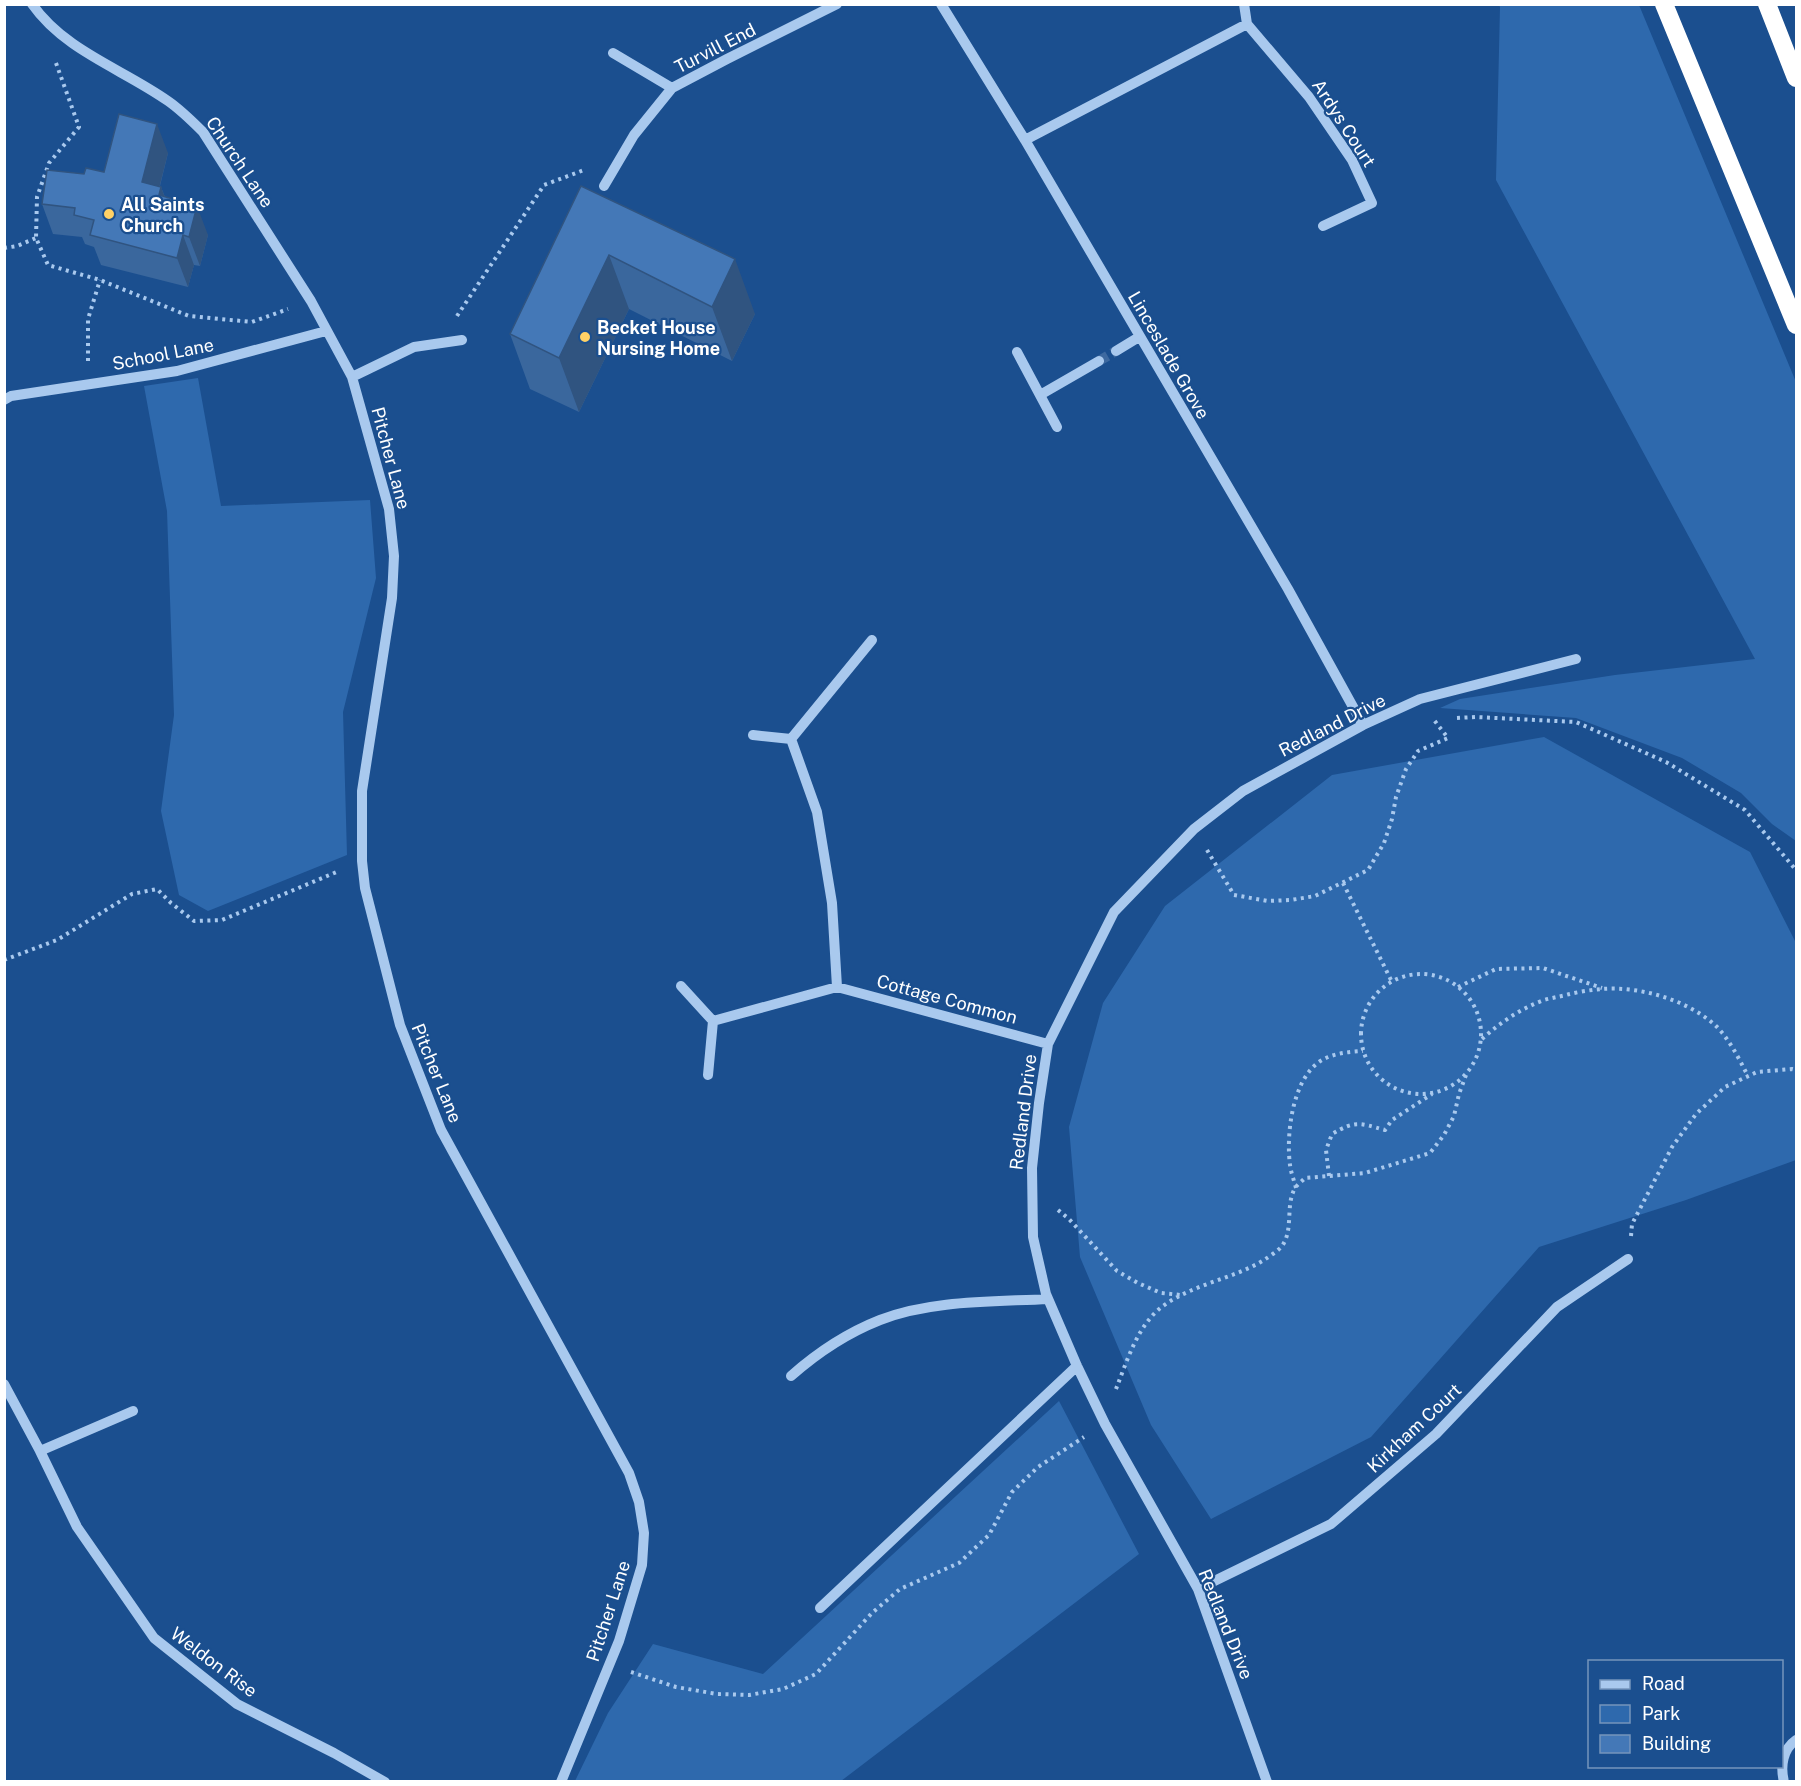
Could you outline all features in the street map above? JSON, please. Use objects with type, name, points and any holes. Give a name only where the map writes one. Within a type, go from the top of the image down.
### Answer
[{"type":"highway","points":[[1664,4],[1797,325]]},
{"type":"highway","points":[[1767,4],[1797,78]]},
{"type":"street","name":"Church Lane","points":[[32,4],[63,37],[167,100],[203,132],[311,301],[326,331]]},
{"type":"street","name":"Turvill End","points":[[606,183],[634,135],[672,88],[837,4]]},
{"type":"street","name":"Linceslade Grove","points":[[941,4],[1025,140],[1288,590],[1363,725]]},
{"type":"street","points":[[1025,140],[1247,24],[1244,4]]},
{"type":"street","name":"Ardys Court","points":[[1247,24],[1309,97],[1352,160],[1372,203],[1323,226]]},
{"type":"street","name":"Turvill End","points":[[613,53],[672,88]]},
{"type":"street","name":"School Lane","points":[[4,400],[11,396],[177,371],[326,331]]},
{"type":"street","name":"Pitcher Lane","points":[[326,331],[352,377],[389,509],[394,556],[392,598],[362,791],[362,861],[365,888],[400,1025],[441,1130],[629,1473],[639,1502],[644,1533],[642,1565],[632,1601],[619,1641],[561,1782]]},
{"type":"street","points":[[1116,351],[1139,337]]},
{"type":"street","points":[[352,377],[414,347],[462,340]]},
{"type":"street","points":[[1017,352],[1057,427]]},
{"type":"street","points":[[1040,395],[1099,361]]},
{"type":"street","points":[[791,739],[872,640]]},
{"type":"street","name":"Redland Drive","points":[[1267,1782],[1198,1589],[1105,1424],[1048,1299],[1033,1237],[1032,1168],[1048,1044],[1114,912],[1194,829],[1243,791],[1363,725],[1420,699],[1576,659]]},
{"type":"street","points":[[753,735],[791,739]]},
{"type":"street","points":[[713,1021],[837,987],[832,903],[817,812],[791,739]]},
{"type":"street","points":[[681,986],[713,1021],[708,1075]]},
{"type":"street","name":"Cottage Common","points":[[837,987],[1048,1044]]},
{"type":"street","name":"Kirkham Court","points":[[1198,1589],[1332,1524],[1436,1434],[1557,1307],[1628,1258]]},
{"type":"street","points":[[791,1376],[816,1354],[880,1320],[920,1309],[973,1303],[1048,1299]]},
{"type":"street","points":[[820,1608],[1077,1366]]},
{"type":"street","name":"Weldon Rise","points":[[4,1384],[77,1527],[154,1638],[237,1704],[334,1752],[385,1782]]},
{"type":"street","points":[[40,1451],[133,1411]]},
{"type":"street","points":[[1783,1760],[1785,1753],[1797,1740]]},
{"type":"path","points":[[39,14],[79,127],[49,163],[37,197],[36,238],[48,265],[100,280],[189,316],[252,322],[311,301]]},
{"type":"path","points":[[454,319],[544,185],[587,169],[606,183]]},
{"type":"path","points":[[4,248],[17,246],[36,238]]},
{"type":"path","points":[[88,384],[88,319],[100,280]]},
{"type":"path","points":[[1194,829],[1234,895],[1269,901],[1315,896],[1368,870],[1384,843],[1406,769],[1418,751],[1448,738],[1420,699]]},
{"type":"path","points":[[1454,718],[1576,722],[1636,748],[1666,762],[1745,810],[1797,870]]},
{"type":"path","points":[[1433,720],[1444,719]]},
{"type":"path","points":[[4,960],[57,940],[132,894],[158,889],[171,903],[195,921],[222,920],[362,861]]},
{"type":"path","points":[[1343,883],[1392,982]]},
{"type":"path","points":[[1458,987],[1496,969],[1543,968],[1603,988],[1669,998],[1693,1009],[1717,1027],[1734,1050],[1748,1076]]},
{"type":"path","points":[[1105,1424],[1120,1379],[1136,1341],[1148,1320],[1163,1306],[1182,1295],[1254,1266],[1282,1246],[1288,1234],[1289,1208],[1296,1188],[1305,1178],[1365,1173],[1430,1153],[1444,1135],[1454,1116],[1466,1075],[1477,1058],[1481,1039],[1480,1019],[1472,1002],[1458,987],[1441,977],[1421,974],[1401,976],[1383,986],[1370,1001],[1362,1020],[1360,1040],[1366,1059],[1377,1076],[1393,1088],[1412,1094],[1432,1094]]},
{"type":"path","points":[[1481,1039],[1500,1022],[1524,1008],[1546,999],[1603,988]]},
{"type":"path","points":[[1296,1188],[1290,1166],[1289,1131],[1305,1076],[1319,1062],[1338,1053],[1363,1051]]},
{"type":"path","points":[[1628,1258],[1632,1224],[1672,1147],[1696,1114],[1725,1087],[1757,1072],[1797,1070]]},
{"type":"path","points":[[1329,1176],[1326,1150],[1332,1134],[1349,1124],[1364,1124],[1385,1130],[1392,1120],[1432,1094],[1451,1087],[1466,1075]]},
{"type":"path","points":[[1032,1187],[1069,1219],[1117,1271],[1161,1293],[1182,1295]]},
{"type":"green space","points":[[1499,5],[1639,5],[1796,382],[1796,841],[1772,824],[1741,793],[1682,758],[1576,718],[1440,708],[1460,699],[1615,675],[1755,659],[1496,180]]},
{"type":"green space","points":[[198,378],[221,506],[370,500],[376,578],[343,712],[347,855],[208,911],[179,895],[161,811],[174,715],[167,511],[144,386]]},
{"type":"green space","points":[[1544,737],[1750,852],[1796,943],[1796,1160],[1686,1200],[1539,1247],[1371,1437],[1211,1519],[1151,1425],[1080,1257],[1069,1127],[1103,1003],[1165,906],[1332,775]]},
{"type":"green space","points":[[1059,1401],[1139,1554],[841,1781],[575,1781],[608,1713],[653,1644],[763,1674]]},
{"type":"building","points":[[119,114],[157,124],[142,182],[161,187],[159,195],[197,206],[189,237],[183,235],[177,258],[90,235],[94,220],[74,215],[75,208],[42,204],[47,170],[84,174],[86,168],[104,172]]},
{"type":"building","points":[[581,186],[735,259],[712,307],[609,255],[559,358],[510,334]]},
{"type":"tunnel","points":[[1099,361],[1116,351]]},
{"type":"place","name":"All Saints Church","points":[[109,214]]},
{"type":"place","name":"Becket House Nursing Home","points":[[585,337]]}]
